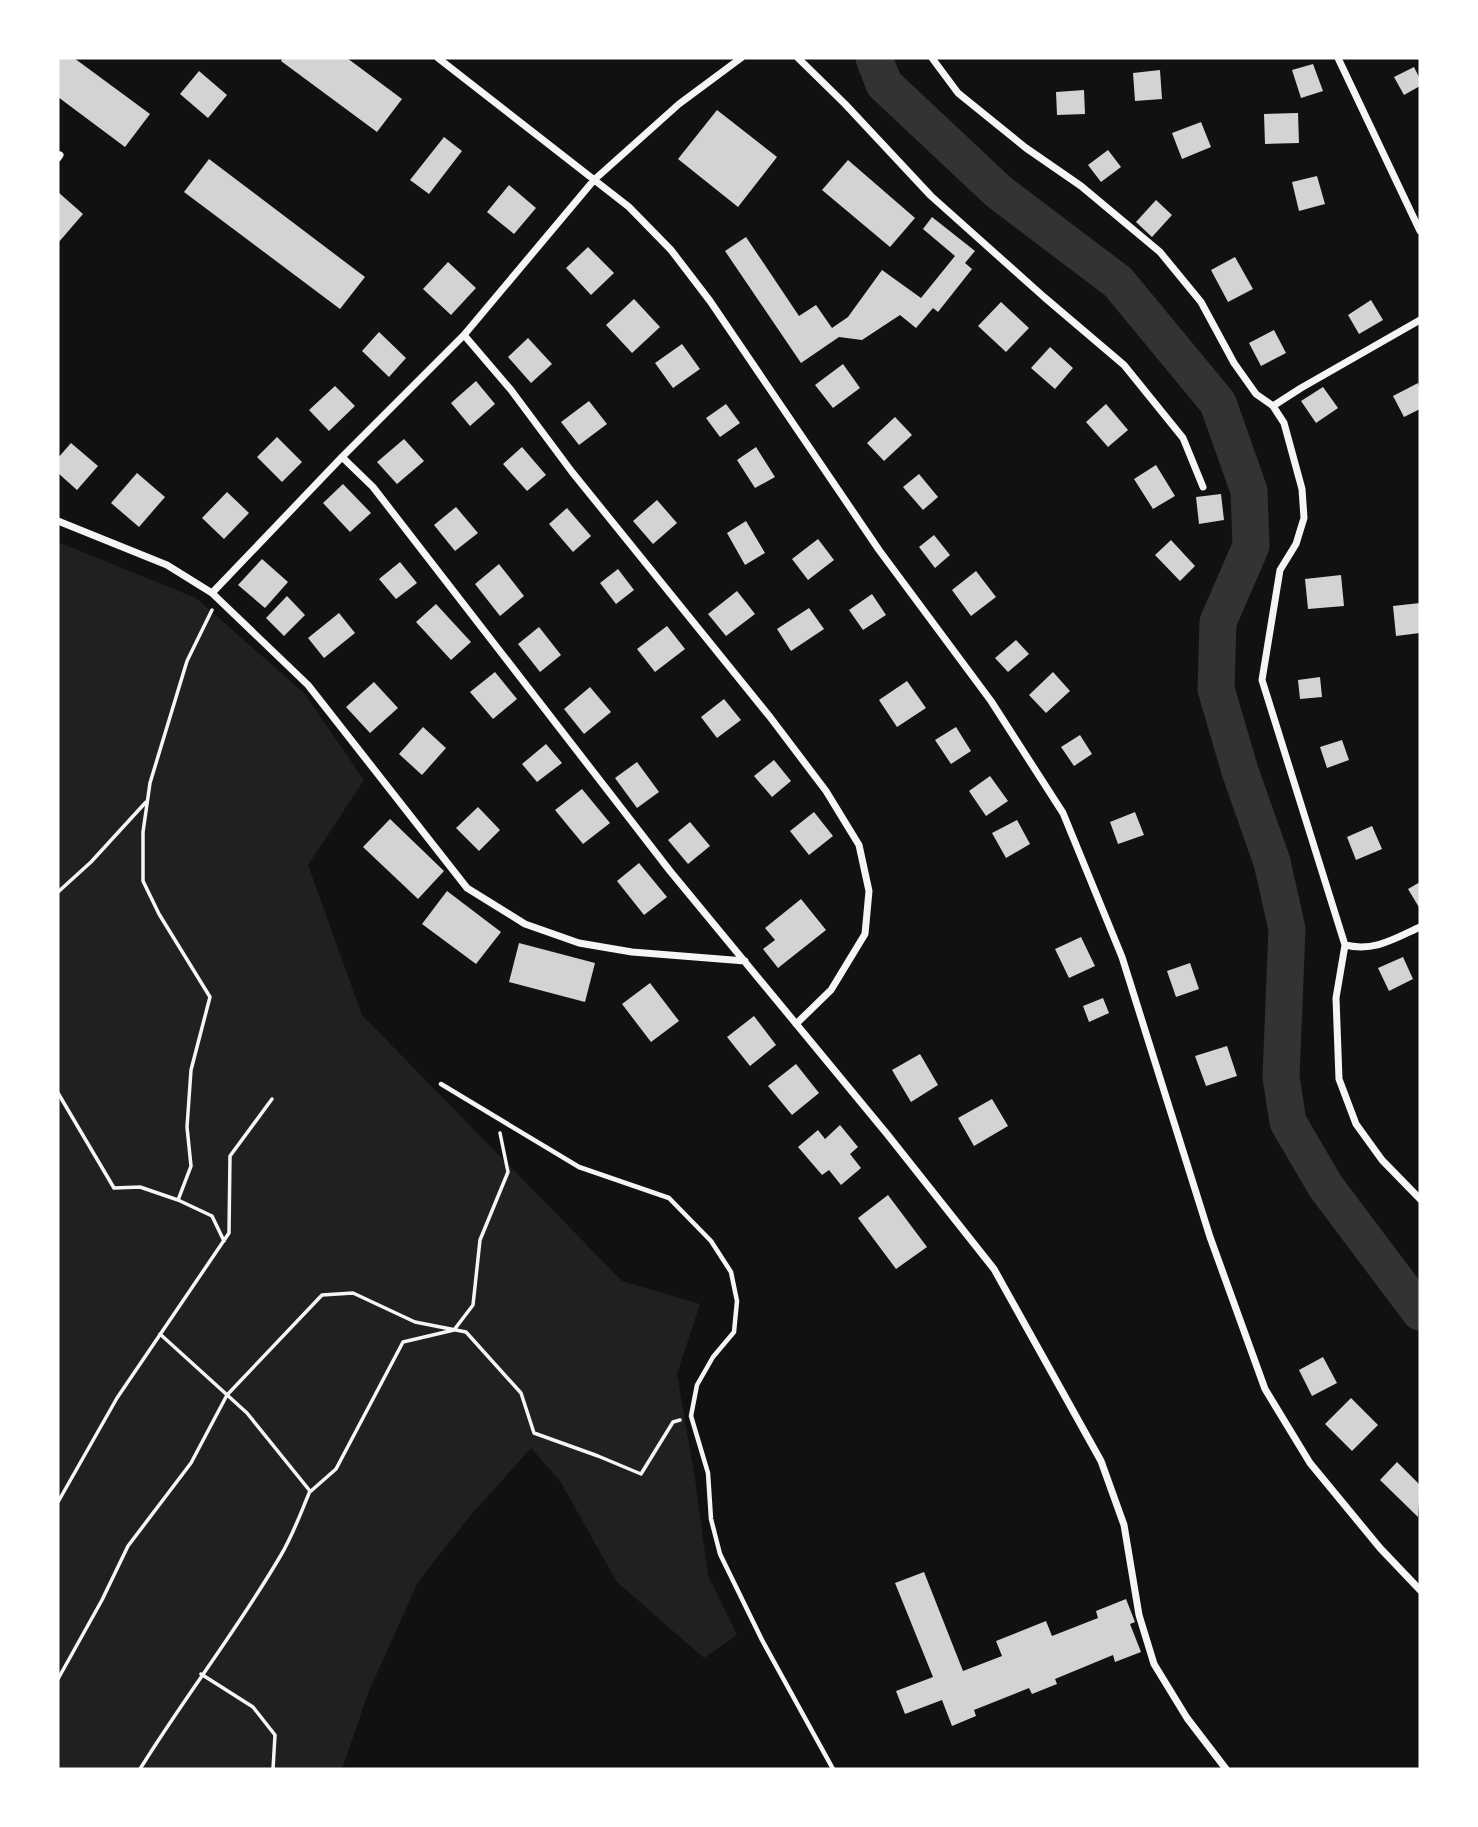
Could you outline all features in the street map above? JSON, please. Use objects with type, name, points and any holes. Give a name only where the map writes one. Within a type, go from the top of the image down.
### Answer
[{"type":"street","points":[[441,58],[629,207],[671,250],[710,301],[879,550],[991,701],[1063,813],[1122,957],[1210,1237],[1265,1389],[1310,1463],[1380,1548],[1420,1590]]},
{"type":"street","points":[[215,596],[342,457],[464,335],[594,180],[679,104],[741,58]]},
{"type":"street","points":[[798,58],[931,196],[1124,365],[1183,439],[1203,486]]},
{"type":"street","points":[[932,58],[958,93],[1026,148],[1081,186],[1160,252],[1200,302],[1234,363],[1256,394],[1273,406],[1284,423],[1302,489],[1304,518],[1296,544],[1280,570],[1262,680],[1345,945],[1336,999],[1339,1079],[1356,1124],[1382,1160],[1420,1199]]},
{"type":"street","points":[[1338,58],[1420,231]]},
{"type":"street","points":[[1273,406],[1420,320]]},
{"type":"street","points":[[464,335],[511,390],[598,505],[770,717],[826,791],[859,845],[869,891],[864,934],[831,990],[796,1024]]},
{"type":"street","points":[[342,457],[373,487],[661,860],[995,1269],[1101,1461],[1124,1525],[1139,1615],[1154,1664],[1188,1718],[1226,1769]]},
{"type":"street","points":[[58,521],[167,565],[215,596],[308,685],[467,888],[525,924],[579,943],[632,953],[744,961]]},
{"type":"street","points":[[1345,945],[1360,949],[1380,946],[1420,928]]},
{"type":"lane","points":[[441,1084],[579,1167],[668,1198],[711,1241],[732,1272],[737,1301],[734,1332],[713,1357],[697,1385],[691,1416],[708,1473],[711,1519],[720,1554],[762,1640],[834,1769]]},
{"type":"path","points":[[178,1200],[191,1166],[187,1127],[191,1070],[210,997],[159,914],[143,881],[143,832],[150,783],[187,661],[215,596]]},
{"type":"path","points":[[58,892],[91,862],[148,801]]},
{"type":"path","points":[[58,1093],[114,1188],[140,1187],[178,1200],[212,1216],[224,1241]]},
{"type":"path","points":[[58,1502],[117,1398],[229,1233],[230,1156],[272,1099]]},
{"type":"path","points":[[140,1769],[177,1709],[239,1622],[283,1552],[310,1491],[336,1469],[403,1342],[454,1330],[473,1305],[480,1240],[508,1172],[497,1117]]},
{"type":"path","points":[[58,1679],[102,1600],[128,1546],[191,1463],[227,1395],[322,1295],[353,1293],[415,1322],[466,1332],[521,1394],[534,1433],[641,1474],[673,1422],[691,1416]]},
{"type":"path","points":[[160,1334],[247,1413],[310,1491]]},
{"type":"path","points":[[201,1674],[253,1707],[275,1735],[273,1769]]},
{"type":"shaded area","points":[[58,542],[196,598],[304,693],[364,780],[308,865],[362,1015],[622,1281],[700,1304],[677,1374],[708,1575],[737,1635],[704,1658],[617,1582],[560,1481],[531,1448],[470,1516],[418,1582],[369,1691],[342,1769],[58,1769]]},
{"type":"building","points":[[58,58],[74,58],[150,114],[125,147],[58,97]]},
{"type":"building","points":[[283,58],[347,58],[402,99],[377,132],[281,61]]},
{"type":"building","points":[[1313,64],[1323,91],[1301,98],[1292,70]]},
{"type":"building","points":[[1414,67],[1420,79],[1420,86],[1404,95],[1394,77]]},
{"type":"building","points":[[1160,70],[1162,99],[1135,101],[1133,73]]},
{"type":"building","points":[[199,71],[227,95],[208,118],[180,94]]},
{"type":"building","points":[[1084,90],[1085,114],[1057,115],[1056,92]]},
{"type":"building","points":[[717,110],[777,157],[738,207],[678,159]]},
{"type":"building","points":[[1298,113],[1299,143],[1265,144],[1264,114]]},
{"type":"building","points":[[1201,122],[1211,147],[1182,159],[1172,133]]},
{"type":"building","points":[[444,137],[462,151],[429,194],[410,180]]},
{"type":"building","points":[[1108,150],[1121,167],[1101,182],[1088,165]]},
{"type":"building","points":[[209,159],[365,277],[340,309],[184,192]]},
{"type":"building","points":[[848,160],[915,218],[890,247],[822,190]]},
{"type":"building","points":[[1317,176],[1325,204],[1299,211],[1292,182]]},
{"type":"building","points":[[509,185],[536,208],[514,234],[487,212]]},
{"type":"building","points":[[58,192],[83,214],[58,243]]},
{"type":"building","points":[[1156,200],[1172,215],[1152,237],[1136,222]]},
{"type":"building","points":[[932,217],[975,251],[965,263],[972,269],[938,312],[933,308],[916,328],[900,315],[862,340],[839,337],[801,363],[725,251],[746,237],[799,316],[816,305],[832,328],[848,317],[882,270],[921,298],[955,256],[923,229]]},
{"type":"building","points":[[588,247],[614,273],[591,295],[566,268]]},
{"type":"building","points":[[1235,257],[1253,289],[1228,302],[1211,270]]},
{"type":"building","points":[[448,262],[476,288],[451,315],[423,289]]},
{"type":"building","points":[[634,299],[660,327],[632,353],[606,325]]},
{"type":"building","points":[[1371,300],[1383,320],[1359,334],[1348,315]]},
{"type":"building","points":[[1001,302],[1029,328],[1006,352],[978,326]]},
{"type":"building","points":[[1274,330],[1286,353],[1261,366],[1249,343]]},
{"type":"building","points":[[379,332],[406,358],[389,377],[362,351]]},
{"type":"building","points":[[528,338],[552,364],[531,383],[508,357]]},
{"type":"building","points":[[682,344],[700,369],[673,388],[655,363]]},
{"type":"building","points":[[1050,347],[1073,368],[1055,389],[1031,368]]},
{"type":"building","points":[[843,364],[860,388],[833,408],[815,385]]},
{"type":"building","points":[[476,381],[495,404],[470,426],[451,403]]},
{"type":"building","points":[[1418,383],[1420,409],[1404,417],[1393,396]]},
{"type":"building","points":[[335,386],[355,406],[329,431],[309,410]]},
{"type":"building","points":[[1323,387],[1338,408],[1316,423],[1301,401]]},
{"type":"building","points":[[589,401],[607,424],[579,445],[561,422]]},
{"type":"building","points":[[726,404],[740,423],[720,437],[706,418]]},
{"type":"building","points":[[1106,404],[1128,430],[1108,447],[1086,422]]},
{"type":"building","points":[[895,417],[912,435],[884,461],[867,443]]},
{"type":"building","points":[[277,437],[302,462],[282,482],[257,457]]},
{"type":"building","points":[[404,439],[424,461],[397,484],[377,462]]},
{"type":"building","points":[[71,443],[98,466],[77,490],[58,473],[58,458]]},
{"type":"building","points":[[522,447],[546,475],[527,491],[503,464]]},
{"type":"building","points":[[756,447],[775,477],[755,488],[737,460]]},
{"type":"building","points":[[1156,465],[1175,496],[1153,509],[1134,479]]},
{"type":"building","points":[[137,473],[165,497],[139,527],[111,503]]},
{"type":"building","points":[[919,474],[938,497],[923,510],[903,487]]},
{"type":"building","points":[[343,484],[371,513],[350,532],[323,503]]},
{"type":"building","points":[[227,492],[249,513],[224,539],[202,518]]},
{"type":"building","points":[[1221,494],[1224,520],[1199,524],[1196,497]]},
{"type":"building","points":[[657,500],[677,523],[653,544],[633,521]]},
{"type":"building","points":[[456,507],[478,533],[455,551],[434,525]]},
{"type":"building","points":[[567,508],[591,536],[573,552],[549,524]]},
{"type":"building","points":[[746,521],[765,553],[745,565],[727,533]]},
{"type":"building","points":[[934,535],[950,555],[935,568],[919,547]]},
{"type":"building","points":[[818,539],[834,560],[808,580],[792,559]]},
{"type":"building","points":[[1171,540],[1195,566],[1180,581],[1155,555]]},
{"type":"building","points":[[262,559],[288,582],[265,608],[238,585]]},
{"type":"building","points":[[400,562],[417,583],[396,599],[379,579]]},
{"type":"building","points":[[499,564],[524,596],[500,616],[475,584]]},
{"type":"building","points":[[618,569],[634,590],[616,604],[600,583]]},
{"type":"building","points":[[976,571],[996,597],[971,616],[952,590]]},
{"type":"building","points":[[1341,575],[1344,606],[1308,609],[1305,579]]},
{"type":"building","points":[[737,591],[755,614],[726,636],[708,614]]},
{"type":"building","points":[[872,594],[886,615],[863,630],[849,610]]},
{"type":"building","points":[[287,596],[305,615],[284,636],[266,618]]},
{"type":"building","points":[[1420,603],[1420,633],[1396,636],[1393,606]]},
{"type":"building","points":[[436,604],[471,642],[451,660],[416,622]]},
{"type":"building","points":[[809,608],[824,629],[791,651],[777,629]]},
{"type":"building","points":[[339,613],[355,633],[324,658],[308,638]]},
{"type":"building","points":[[667,626],[685,649],[655,672],[637,649]]},
{"type":"building","points":[[539,627],[561,655],[540,672],[518,644]]},
{"type":"building","points":[[1016,640],[1029,654],[1008,672],[995,658]]},
{"type":"building","points":[[495,672],[517,699],[493,719],[470,692]]},
{"type":"building","points":[[1053,672],[1070,691],[1046,713],[1029,695]]},
{"type":"building","points":[[1320,677],[1322,697],[1300,699],[1298,680]]},
{"type":"building","points":[[907,681],[926,708],[897,727],[879,700]]},
{"type":"building","points":[[374,682],[398,708],[370,733],[346,707]]},
{"type":"building","points":[[590,687],[611,712],[584,734],[564,709]]},
{"type":"building","points":[[724,699],[741,720],[717,738],[701,717]]},
{"type":"building","points":[[423,727],[446,748],[422,775],[399,754]]},
{"type":"building","points":[[956,727],[971,751],[951,764],[935,740]]},
{"type":"building","points":[[1080,735],[1092,754],[1074,766],[1061,747]]},
{"type":"building","points":[[1342,740],[1349,760],[1327,768],[1320,747]]},
{"type":"building","points":[[546,744],[562,763],[537,782],[522,764]]},
{"type":"building","points":[[774,760],[791,781],[772,797],[754,776]]},
{"type":"building","points":[[637,762],[659,792],[637,808],[615,778]]},
{"type":"building","points":[[990,776],[1008,801],[986,816],[969,791]]},
{"type":"building","points":[[582,789],[610,823],[583,844],[555,810]]},
{"type":"building","points":[[478,807],[500,830],[479,851],[456,828]]},
{"type":"building","points":[[814,812],[833,836],[809,855],[790,831]]},
{"type":"building","points":[[1135,812],[1144,835],[1118,844],[1110,822]]},
{"type":"building","points":[[390,819],[444,871],[418,899],[363,847]]},
{"type":"building","points":[[1017,820],[1030,844],[1006,858],[992,833]]},
{"type":"building","points":[[690,822],[710,846],[688,864],[668,840]]},
{"type":"building","points":[[1372,826],[1382,849],[1356,860],[1347,837]]},
{"type":"building","points":[[639,863],[667,897],[644,915],[617,881]]},
{"type":"building","points":[[1420,882],[1420,909],[1408,889]]},
{"type":"building","points":[[447,891],[501,932],[476,964],[422,924]]},
{"type":"building","points":[[801,899],[826,930],[778,968],[763,949],[775,940],[765,928]]},
{"type":"building","points":[[1081,937],[1095,966],[1069,978],[1055,949]]},
{"type":"building","points":[[519,943],[595,963],[585,1002],[509,982]]},
{"type":"building","points":[[1403,957],[1413,979],[1389,991],[1378,968]]},
{"type":"building","points":[[1190,963],[1199,989],[1176,997],[1167,971]]},
{"type":"building","points":[[650,983],[679,1021],[651,1042],[622,1004]]},
{"type":"building","points":[[1103,998],[1109,1013],[1089,1022],[1083,1006]]},
{"type":"building","points":[[754,1016],[776,1045],[750,1066],[727,1037]]},
{"type":"building","points":[[1227,1046],[1237,1076],[1206,1086],[1195,1056]]},
{"type":"building","points":[[920,1054],[938,1085],[911,1102],[892,1070]]},
{"type":"building","points":[[796,1064],[819,1093],[792,1115],[768,1086]]},
{"type":"building","points":[[992,1099],[1008,1126],[974,1146],[958,1118]]},
{"type":"building","points":[[840,1125],[858,1147],[850,1154],[861,1168],[841,1185],[829,1170],[822,1175],[798,1147],[818,1130],[825,1139]]},
{"type":"building","points":[[888,1195],[927,1247],[896,1269],[858,1218]]},
{"type":"building","points":[[1323,1357],[1337,1383],[1312,1396],[1299,1370]]},
{"type":"building","points":[[1351,1398],[1378,1425],[1352,1451],[1325,1424]]},
{"type":"building","points":[[1397,1462],[1420,1485],[1418,1517],[1380,1480]]},
{"type":"building","points":[[924,1572],[963,1671],[1002,1656],[996,1641],[1046,1621],[1052,1636],[1098,1618],[1096,1611],[1126,1599],[1135,1622],[1130,1624],[1141,1652],[1115,1662],[1113,1655],[1055,1679],[1057,1684],[1032,1694],[1029,1688],[974,1710],[976,1716],[952,1726],[942,1700],[905,1714],[896,1691],[933,1677],[895,1583]]},
{"type":"waterway","points":[[874,58],[884,84],[999,192],[1118,282],[1218,403],[1249,491],[1251,546],[1218,622],[1216,689],[1240,771],[1272,862],[1287,929],[1281,1077],[1288,1122],[1326,1187],[1420,1312]]}]
